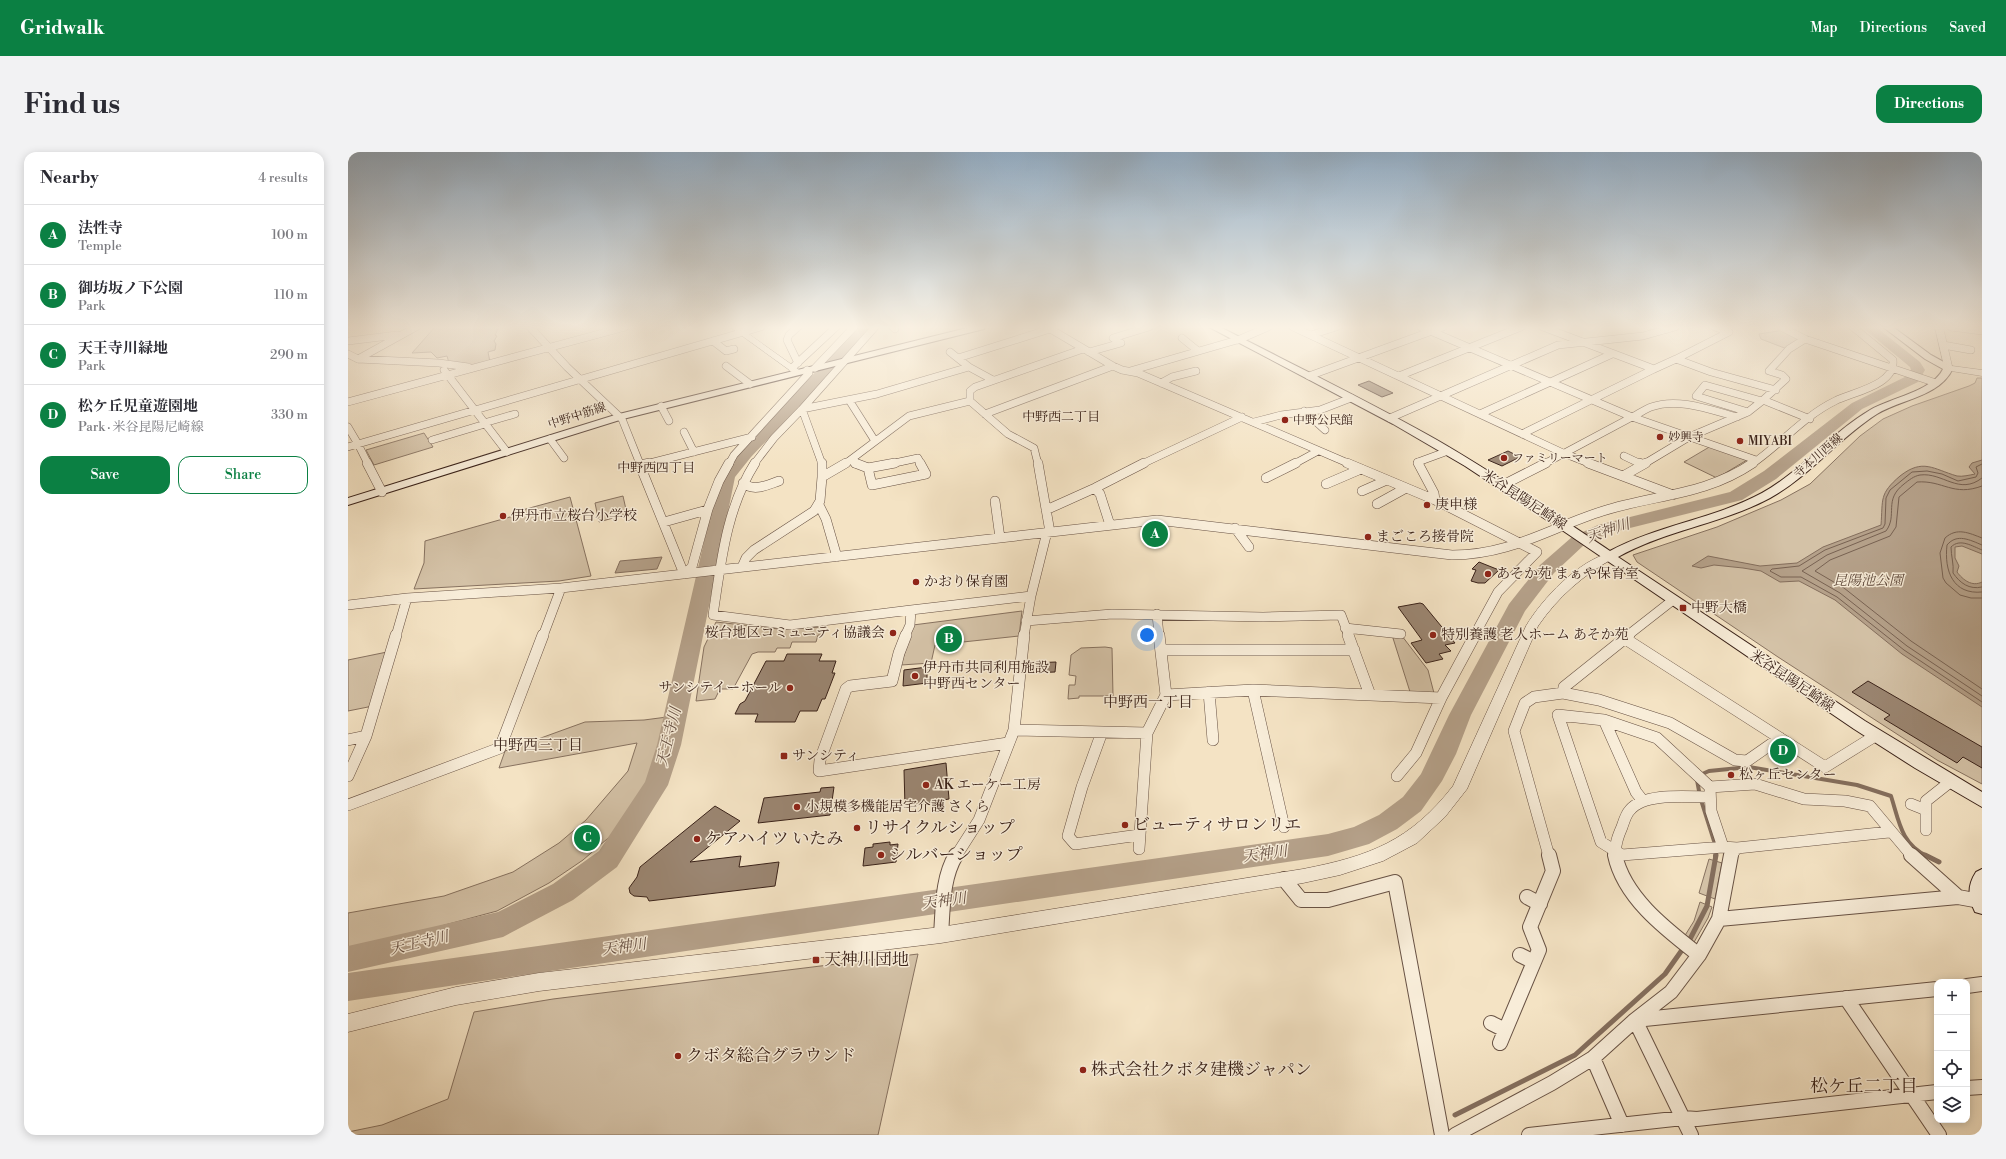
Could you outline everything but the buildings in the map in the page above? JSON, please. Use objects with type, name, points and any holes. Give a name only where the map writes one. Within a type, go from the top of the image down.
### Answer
[{"type":"main road","name":"中野中筋線","points":[[348,502],[619,417],[788,373]]},
{"type":"main road","name":"米谷昆陽尼崎線","points":[[1303,373],[1390,418],[1503,485],[1875,736],[1982,800]]},
{"type":"main road","name":"寺本川西線","points":[[1604,552],[1741,507],[1764,497],[1790,480],[1864,418],[1931,382],[1945,377],[1946,373]]},
{"type":"main road","points":[[1981,904],[1978,884],[1982,877]]},
{"type":"street","points":[[348,402],[455,373]]},
{"type":"street","points":[[574,373],[619,417],[664,522],[684,574]]},
{"type":"street","points":[[348,447],[605,373]]},
{"type":"street","points":[[733,373],[750,384]]},
{"type":"street","points":[[684,574],[692,567],[707,510],[727,466],[809,373]]},
{"type":"street","points":[[833,373],[750,469],[728,529],[719,570],[714,616],[790,625],[1031,596]]},
{"type":"street","points":[[802,409],[849,400],[903,387],[950,373]]},
{"type":"street","points":[[980,373],[993,380]]},
{"type":"street","points":[[941,928],[946,879],[950,865],[979,820],[1014,730],[1026,621],[1031,596],[1049,532],[1042,482],[1034,448],[1008,434],[970,401],[971,389],[1016,373]]},
{"type":"street","points":[[985,414],[1095,373]]},
{"type":"street","points":[[1137,373],[1254,422],[1318,452],[1435,500],[1487,525],[1519,544],[1537,552],[1498,592],[1441,698],[1416,753],[1397,776]]},
{"type":"street","points":[[1161,383],[1172,377],[1189,373]]},
{"type":"street","points":[[1309,376],[1317,373]]},
{"type":"street","points":[[1392,373],[1563,453],[1673,495]]},
{"type":"street","points":[[1399,376],[1407,373]]},
{"type":"street","points":[[1390,418],[1494,373]]},
{"type":"street","points":[[1527,373],[1632,417],[1756,460]]},
{"type":"street","points":[[1480,414],[1570,373]]},
{"type":"street","points":[[1522,434],[1646,373]]},
{"type":"street","points":[[1715,373],[1776,390]]},
{"type":"street","points":[[1623,476],[1689,437],[1748,412],[1776,390],[1786,379],[1782,375],[1775,373]]},
{"type":"street","points":[[348,605],[407,598],[561,588],[1141,521],[1172,521],[1464,556],[1486,554],[1568,529],[1603,511],[1673,495],[1714,484],[1730,477],[1756,460],[1834,401],[1880,382],[1892,373]]},
{"type":"street","points":[[1904,373],[1931,382]]},
{"type":"street","points":[[448,375],[507,452]]},
{"type":"street","points":[[1748,412],[1696,396],[1705,385],[1762,401],[1810,419]]},
{"type":"street","points":[[1254,422],[1320,410],[1351,398]]},
{"type":"street","points":[[849,400],[875,441]]},
{"type":"street","points":[[822,477],[854,458],[904,420],[920,412],[970,401]]},
{"type":"street","points":[[1503,485],[1652,406],[1670,404],[1700,407],[1736,417]]},
{"type":"street","points":[[661,406],[669,421]]},
{"type":"street","points":[[802,409],[823,465],[820,474],[822,477],[819,505],[826,519],[837,557]]},
{"type":"street","points":[[1304,412],[1325,430]]},
{"type":"street","points":[[432,440],[515,414]]},
{"type":"street","points":[[1046,510],[1095,488],[1162,453],[1242,417]]},
{"type":"street","points":[[348,427],[382,492]]},
{"type":"street","points":[[684,432],[694,452]]},
{"type":"street","points":[[640,465],[752,437]]},
{"type":"street","points":[[550,439],[564,458]]},
{"type":"street","points":[[1435,500],[1434,493],[1418,462],[1448,451]]},
{"type":"street","points":[[1266,478],[1318,452]]},
{"type":"street","points":[[1336,459],[1349,455]]},
{"type":"street","points":[[1624,456],[1642,464]]},
{"type":"street","points":[[854,458],[855,464],[868,468],[918,458],[926,474],[872,485],[868,468]]},
{"type":"street","points":[[1326,484],[1361,469]]},
{"type":"street","points":[[1362,491],[1387,480]]},
{"type":"street","points":[[744,483],[746,487],[752,489],[778,481]]},
{"type":"street","points":[[1095,488],[1100,494],[1110,525]]},
{"type":"street","points":[[1377,504],[1406,488]]},
{"type":"street","points":[[742,568],[742,564],[748,556],[761,545],[802,521],[819,505]]},
{"type":"street","points":[[998,506],[1000,538]]},
{"type":"street","points":[[664,522],[707,510]]},
{"type":"street","points":[[1235,528],[1249,547]]},
{"type":"street","points":[[348,1023],[456,996],[539,982],[941,928],[1284,879],[1330,871],[1355,864],[1391,849],[1426,826],[1459,789],[1529,632],[1538,616],[1553,597],[1604,552]]},
{"type":"street","points":[[348,806],[361,799],[500,748],[561,588]]},
{"type":"street","points":[[348,776],[366,736],[407,598]]},
{"type":"street","points":[[1563,693],[1564,687],[1673,600]]},
{"type":"street","points":[[911,610],[910,624],[899,653],[892,681],[850,686],[846,690],[820,760],[818,771],[1008,743]]},
{"type":"street","points":[[1026,621],[1112,614],[1263,617],[1341,615],[1370,696]]},
{"type":"street","points":[[1139,849],[1147,733],[1166,695],[1157,614]]},
{"type":"street","points":[[1345,628],[1401,634]]},
{"type":"street","points":[[1624,638],[1825,767],[1875,736]]},
{"type":"street","points":[[1161,650],[1354,650]]},
{"type":"street","points":[[1166,695],[1253,690],[1441,698]]},
{"type":"street","points":[[1253,690],[1284,827]]},
{"type":"street","points":[[1209,692],[1213,740]]},
{"type":"street","points":[[1491,1023],[1502,1037],[1539,950],[1530,928],[1553,871],[1514,731],[1525,703],[1534,697],[1563,693],[1599,700],[1670,723],[1736,760],[1746,761],[1780,738]]},
{"type":"street","points":[[1455,1135],[1552,1083],[1593,1058],[1635,1020],[1671,992],[1699,955],[1720,919],[1731,855],[1730,847],[1710,811],[1710,792],[1657,738],[1604,720],[1558,715],[1601,842],[1614,852],[1622,855],[1730,847],[1889,832]]},
{"type":"street","points":[[1604,720],[1636,792],[1643,801]]},
{"type":"street","points":[[1014,730],[1147,733]]},
{"type":"street","points":[[1102,732],[1082,787],[1068,836],[1075,844],[1139,835]]},
{"type":"street","points":[[348,740],[366,736]]},
{"type":"street","points":[[1926,830],[1926,801],[1950,782]]},
{"type":"street","points":[[1699,955],[1680,941],[1646,908],[1625,881],[1616,862],[1614,852],[1629,810],[1634,804],[1676,795],[1710,792],[1755,784],[1804,799],[1844,801],[1866,804],[1870,806],[1889,832],[1925,869],[1951,888],[1958,897]]},
{"type":"street","points":[[1911,804],[1926,810]]},
{"type":"street","points":[[1284,879],[1301,900],[1328,900],[1395,882],[1442,1135]]},
{"type":"street","points":[[1720,919],[1958,897],[1981,904]]},
{"type":"street","points":[[1527,898],[1540,904]]},
{"type":"street","points":[[1520,955],[1534,962]]},
{"type":"street","points":[[1970,986],[1982,984]]},
{"type":"street","points":[[1635,1020],[1934,989]]},
{"type":"street","points":[[1846,998],[1939,1135]]},
{"type":"street","points":[[1635,1020],[1691,1135]]},
{"type":"street","points":[[1593,1058],[1622,1125]]},
{"type":"street","points":[[1970,1088],[1982,1087]]},
{"type":"street","points":[[1529,1135],[1683,1118],[1697,1119],[1934,1092]]},
{"type":"green space","name":"昆陽池公園","points":[[1977,378],[1982,378],[1982,784],[1937,760],[1778,657],[1637,562],[1633,555],[1717,527],[1781,500],[1810,484],[1860,436],[1883,419],[1912,406],[1969,386],[1975,383]]},
{"type":"green space","points":[[424,433],[433,447],[374,465],[366,450]]},
{"type":"green space","points":[[1711,446],[1747,460],[1717,478],[1684,462]]},
{"type":"green space","points":[[623,496],[627,514],[599,522],[595,503]]},
{"type":"green space","points":[[570,497],[591,576],[559,581],[414,589],[424,563],[425,541],[517,515],[515,512]]},
{"type":"green space","points":[[1022,611],[1019,636],[935,645],[931,663],[901,665],[913,625]]},
{"type":"green space","points":[[716,622],[779,629],[824,627],[822,635],[818,635],[816,642],[792,642],[790,648],[777,648],[775,652],[758,652],[752,654],[733,689],[720,689],[715,699],[696,701],[704,647]]},
{"type":"green space","points":[[1392,635],[1402,636],[1428,670],[1435,697],[1411,695]]},
{"type":"green space","points":[[1081,648],[1112,648],[1113,696],[1079,696],[1079,698],[1068,699],[1069,685],[1075,685],[1076,676],[1069,675],[1071,655]]},
{"type":"green space","points":[[387,652],[373,706],[348,711],[348,660]]},
{"type":"green space","points":[[667,717],[657,765],[642,801],[615,832],[583,860],[549,883],[497,911],[348,951],[348,913],[444,896],[513,872],[559,843],[586,820],[628,771],[637,743],[499,768],[505,751],[585,722],[644,720]]},
{"type":"green space","points":[[1778,742],[1798,753],[1786,762],[1768,749]]},
{"type":"green space","points":[[1709,859],[1722,863],[1715,899],[1699,893]]},
{"type":"green space","points":[[1700,902],[1712,907],[1708,918],[1693,944],[1684,937],[1694,921]]},
{"type":"green space","name":"クボタ総合グラウンド","points":[[918,954],[878,1135],[348,1135],[348,1132],[382,1125],[448,1099],[474,1012],[553,999]]},
{"type":"water","points":[[1982,460],[1982,554],[1962,546],[1955,547],[1955,558],[1959,566],[1957,572],[1962,578],[1975,584],[1982,582],[1982,707],[1902,654],[1835,600],[1799,581],[1780,582],[1761,571],[1743,568],[1714,565],[1701,568],[1692,566],[1708,556],[1760,566],[1797,563],[1823,547],[1881,525],[1882,503],[1885,493],[1893,482],[1915,467],[1922,466],[1934,468],[1957,476],[1966,476],[1975,474],[1969,467],[1972,463]]},
{"type":"water","points":[[662,557],[657,569],[615,573],[620,561]]},
{"type":"waterway","name":"天王寺川","points":[[348,959],[503,924],[563,892],[608,859],[656,785],[669,745],[727,477],[745,454],[823,373]]},
{"type":"waterway","name":"天神川","points":[[348,987],[1328,845],[1360,836],[1388,822],[1412,804],[1430,781],[1444,754],[1460,715],[1516,609],[1547,569],[1578,541],[1604,529],[1736,496],[1770,475],[1857,406],[1913,379],[1916,373]]},
{"type":"waterway","points":[[1700,775],[1709,771],[1749,767],[1857,785],[1891,796],[1899,823],[1906,838],[1918,851],[1927,856]]},
{"type":"waterway","points":[[1697,780],[1699,791]]},
{"type":"waterway","points":[[1701,800],[1714,841]]},
{"type":"waterway","points":[[1689,941],[1707,906],[1716,855]]},
{"type":"waterway","points":[[1927,856],[1939,862]]},
{"type":"waterway","points":[[1455,1115],[1575,1055],[1665,974],[1682,950]]},
{"type":"place","name":"中野公民館","points":[[1285,420]]},
{"type":"place","name":"妙興寺","points":[[1660,437]]},
{"type":"place","name":"MIYABI","points":[[1740,441]]},
{"type":"place","name":"ファミリーマート","points":[[1504,458]]},
{"type":"place","name":"庚申様","points":[[1427,505]]},
{"type":"place","name":"伊丹市立桜台小学校","points":[[503,516]]},
{"type":"place","name":"法性寺","points":[[1155,534]]},
{"type":"place","name":"まごころ接骨院","points":[[1368,537]]},
{"type":"place","name":"あそか苑 まぁや保育室","points":[[1488,574]]},
{"type":"place","name":"かおり保育園","points":[[916,582]]},
{"type":"place","name":"中野大橋","points":[[1683,608]]},
{"type":"place","name":"桜台地区コミュニティ協議会","points":[[893,633]]},
{"type":"place","name":"特別養護 老人ホーム あそか苑","points":[[1433,635]]},
{"type":"place","name":"御坊坂ノ下公園","points":[[949,639]]},
{"type":"place","name":"伊丹市共同利用施設 中野西センター","points":[[915,676]]},
{"type":"place","name":"サンシテイーホール","points":[[790,688]]},
{"type":"place","name":"松ケ丘児童遊園地","points":[[1783,751]]},
{"type":"place","name":"サンシティ","points":[[784,756]]},
{"type":"place","name":"松ヶ丘センター","points":[[1731,775]]},
{"type":"place","name":"AK エーケー工房","points":[[926,785]]},
{"type":"place","name":"小規模多機能居宅介護 さくら","points":[[797,807]]},
{"type":"place","name":"ビューティサロンリエ","points":[[1125,825]]},
{"type":"place","name":"リサイクルショップ","points":[[857,828]]},
{"type":"place","name":"天王寺川緑地","points":[[587,838]]},
{"type":"place","name":"ケアハイツ いたみ","points":[[697,839]]},
{"type":"place","name":"シルバーショップ","points":[[881,855]]},
{"type":"place","name":"天神川団地","points":[[816,960]]},
{"type":"place","name":"クボタ総合グラウンド","points":[[678,1056]]},
{"type":"place","name":"株式会社クボタ建機ジャパン","points":[[1083,1070]]},
{"type":"district","name":"中野西二丁目","points":[[1061,417]]},
{"type":"district","name":"中野西四丁目","points":[[656,468]]},
{"type":"district","name":"中野西一丁目","points":[[1148,702]]},
{"type":"district","name":"中野西三丁目","points":[[538,745]]},
{"type":"district","name":"松ケ丘二丁目","points":[[1864,1086]]}]
